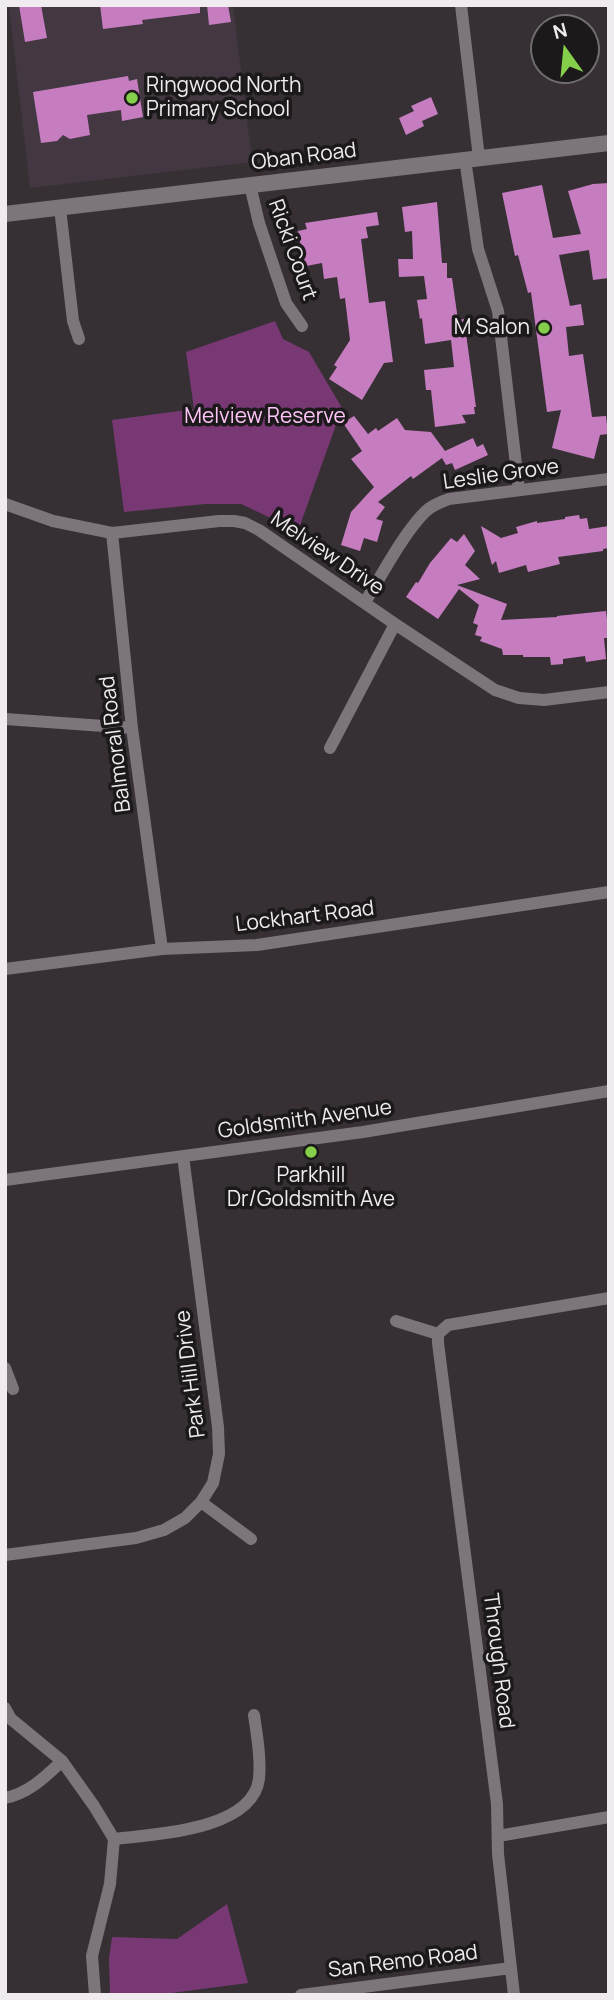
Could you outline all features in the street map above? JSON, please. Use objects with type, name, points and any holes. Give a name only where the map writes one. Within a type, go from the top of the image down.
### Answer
[{"type":"street","points":[[461,5],[478,249],[498,311],[519,491]]},
{"type":"street","name":"Oban Road","points":[[5,214],[609,143]]},
{"type":"street","name":"Ricki Court","points":[[250,185],[259,223],[286,303],[302,326]]},
{"type":"street","points":[[60,208],[73,321],[79,338]]},
{"type":"street","name":"Leslie Grove","points":[[365,602],[404,540],[424,513],[436,503],[449,499],[609,479]]},
{"type":"street","name":"Melview Drive","points":[[5,504],[53,521],[112,533],[219,521],[245,523],[495,690],[519,698],[544,699],[609,692]]},
{"type":"street","name":"Balmoral Road","points":[[112,533],[132,728],[162,949]]},
{"type":"street","points":[[330,748],[395,624]]},
{"type":"street","points":[[5,719],[132,728]]},
{"type":"street","name":"Lockhart Road","points":[[5,969],[162,949],[257,945],[609,892]]},
{"type":"street","name":"Goldsmith Avenue","points":[[5,1180],[363,1132],[609,1091]]},
{"type":"street","name":"Park Hill Drive","points":[[5,1555],[136,1538],[164,1530],[184,1518],[201,1502],[213,1483],[219,1454],[218,1427],[183,1156]]},
{"type":"street","points":[[396,1321],[438,1334],[448,1325],[609,1298]]},
{"type":"street","name":"Through Road","points":[[438,1334],[497,1804],[498,1854],[514,1995]]},
{"type":"street","points":[[5,1368],[13,1389]]},
{"type":"street","points":[[201,1502],[251,1539]]},
{"type":"street","points":[[5,1708],[12,1720],[62,1761],[114,1839],[110,1884],[92,1956],[95,1995]]},
{"type":"street","points":[[114,1839],[178,1832],[220,1821],[251,1800],[259,1782],[254,1715]]},
{"type":"street","points":[[5,1798],[19,1795],[40,1782],[62,1761]]},
{"type":"street","points":[[498,1836],[609,1817]]},
{"type":"street","name":"San Remo Road","points":[[301,1995],[510,1968]]},
{"type":"shaded area","name":"Ringwood North Primary School","points":[[9,5],[233,5],[252,162],[30,188]]},
{"type":"green space","name":"Melview Reserve","points":[[275,321],[283,339],[309,352],[342,408],[298,531],[241,504],[205,504],[124,512],[112,420],[194,409],[186,352]]},
{"type":"green space","points":[[227,1904],[248,1983],[156,1995],[110,1994],[109,1959],[112,1937],[177,1939]]},
{"type":"building","points":[[19,5],[41,5],[47,38],[25,42]]},
{"type":"building","points":[[100,5],[200,5],[200,13],[142,20],[143,24],[103,29]]},
{"type":"building","points":[[207,5],[228,5],[231,22],[209,25]]},
{"type":"building","points":[[128,76],[129,81],[137,79],[143,117],[122,121],[121,110],[87,115],[90,135],[70,139],[63,135],[57,141],[41,143],[33,92]]},
{"type":"building","points":[[431,97],[438,114],[422,121],[424,126],[406,135],[399,118],[414,111],[411,106]]},
{"type":"building","points":[[609,183],[609,278],[593,280],[589,250],[559,255],[570,306],[581,304],[584,325],[566,327],[569,356],[583,354],[592,417],[606,416],[608,434],[600,435],[594,459],[552,448],[561,410],[547,412],[531,292],[528,293],[518,255],[515,256],[502,193],[542,185],[553,238],[581,234],[568,191]]},
{"type":"building","points":[[437,202],[442,263],[447,263],[447,278],[452,278],[458,320],[464,319],[476,407],[475,414],[462,415],[466,423],[435,427],[431,390],[426,390],[424,370],[454,367],[451,340],[425,344],[417,300],[427,299],[424,276],[399,277],[398,259],[413,259],[412,231],[405,232],[402,207]]},
{"type":"building","points":[[377,212],[379,225],[366,227],[368,238],[361,239],[369,303],[385,301],[393,362],[384,363],[362,400],[329,379],[337,367],[334,365],[350,340],[345,298],[340,299],[337,277],[324,279],[322,263],[296,268],[295,259],[302,252],[298,231],[307,229],[305,223]]},
{"type":"building","points":[[354,416],[368,434],[376,428],[378,431],[397,418],[405,430],[431,432],[445,451],[473,438],[477,447],[483,444],[488,455],[455,470],[452,463],[446,465],[442,458],[413,479],[411,476],[378,502],[385,507],[376,519],[383,521],[377,542],[364,538],[360,551],[341,545],[351,512],[374,487],[351,459],[362,451],[343,423]]},
{"type":"building","points":[[579,515],[580,519],[587,518],[589,529],[609,526],[609,548],[558,557],[560,564],[528,572],[526,565],[499,573],[496,561],[492,565],[481,526],[501,538],[518,533],[516,527]]},
{"type":"building","points":[[464,534],[475,551],[465,565],[480,579],[457,585],[507,604],[501,620],[606,611],[609,638],[604,638],[606,659],[586,662],[585,656],[563,659],[563,664],[551,665],[550,657],[503,655],[502,649],[480,641],[482,637],[475,635],[478,625],[473,623],[479,605],[459,589],[438,619],[406,597],[451,538],[457,542]]},
{"type":"place","name":"Ringwood North Primary School","points":[[132,98]]},
{"type":"place","name":"M Salon","points":[[544,328]]},
{"type":"place","name":"Parkhill Dr/Goldsmith Ave","points":[[311,1152]]}]
